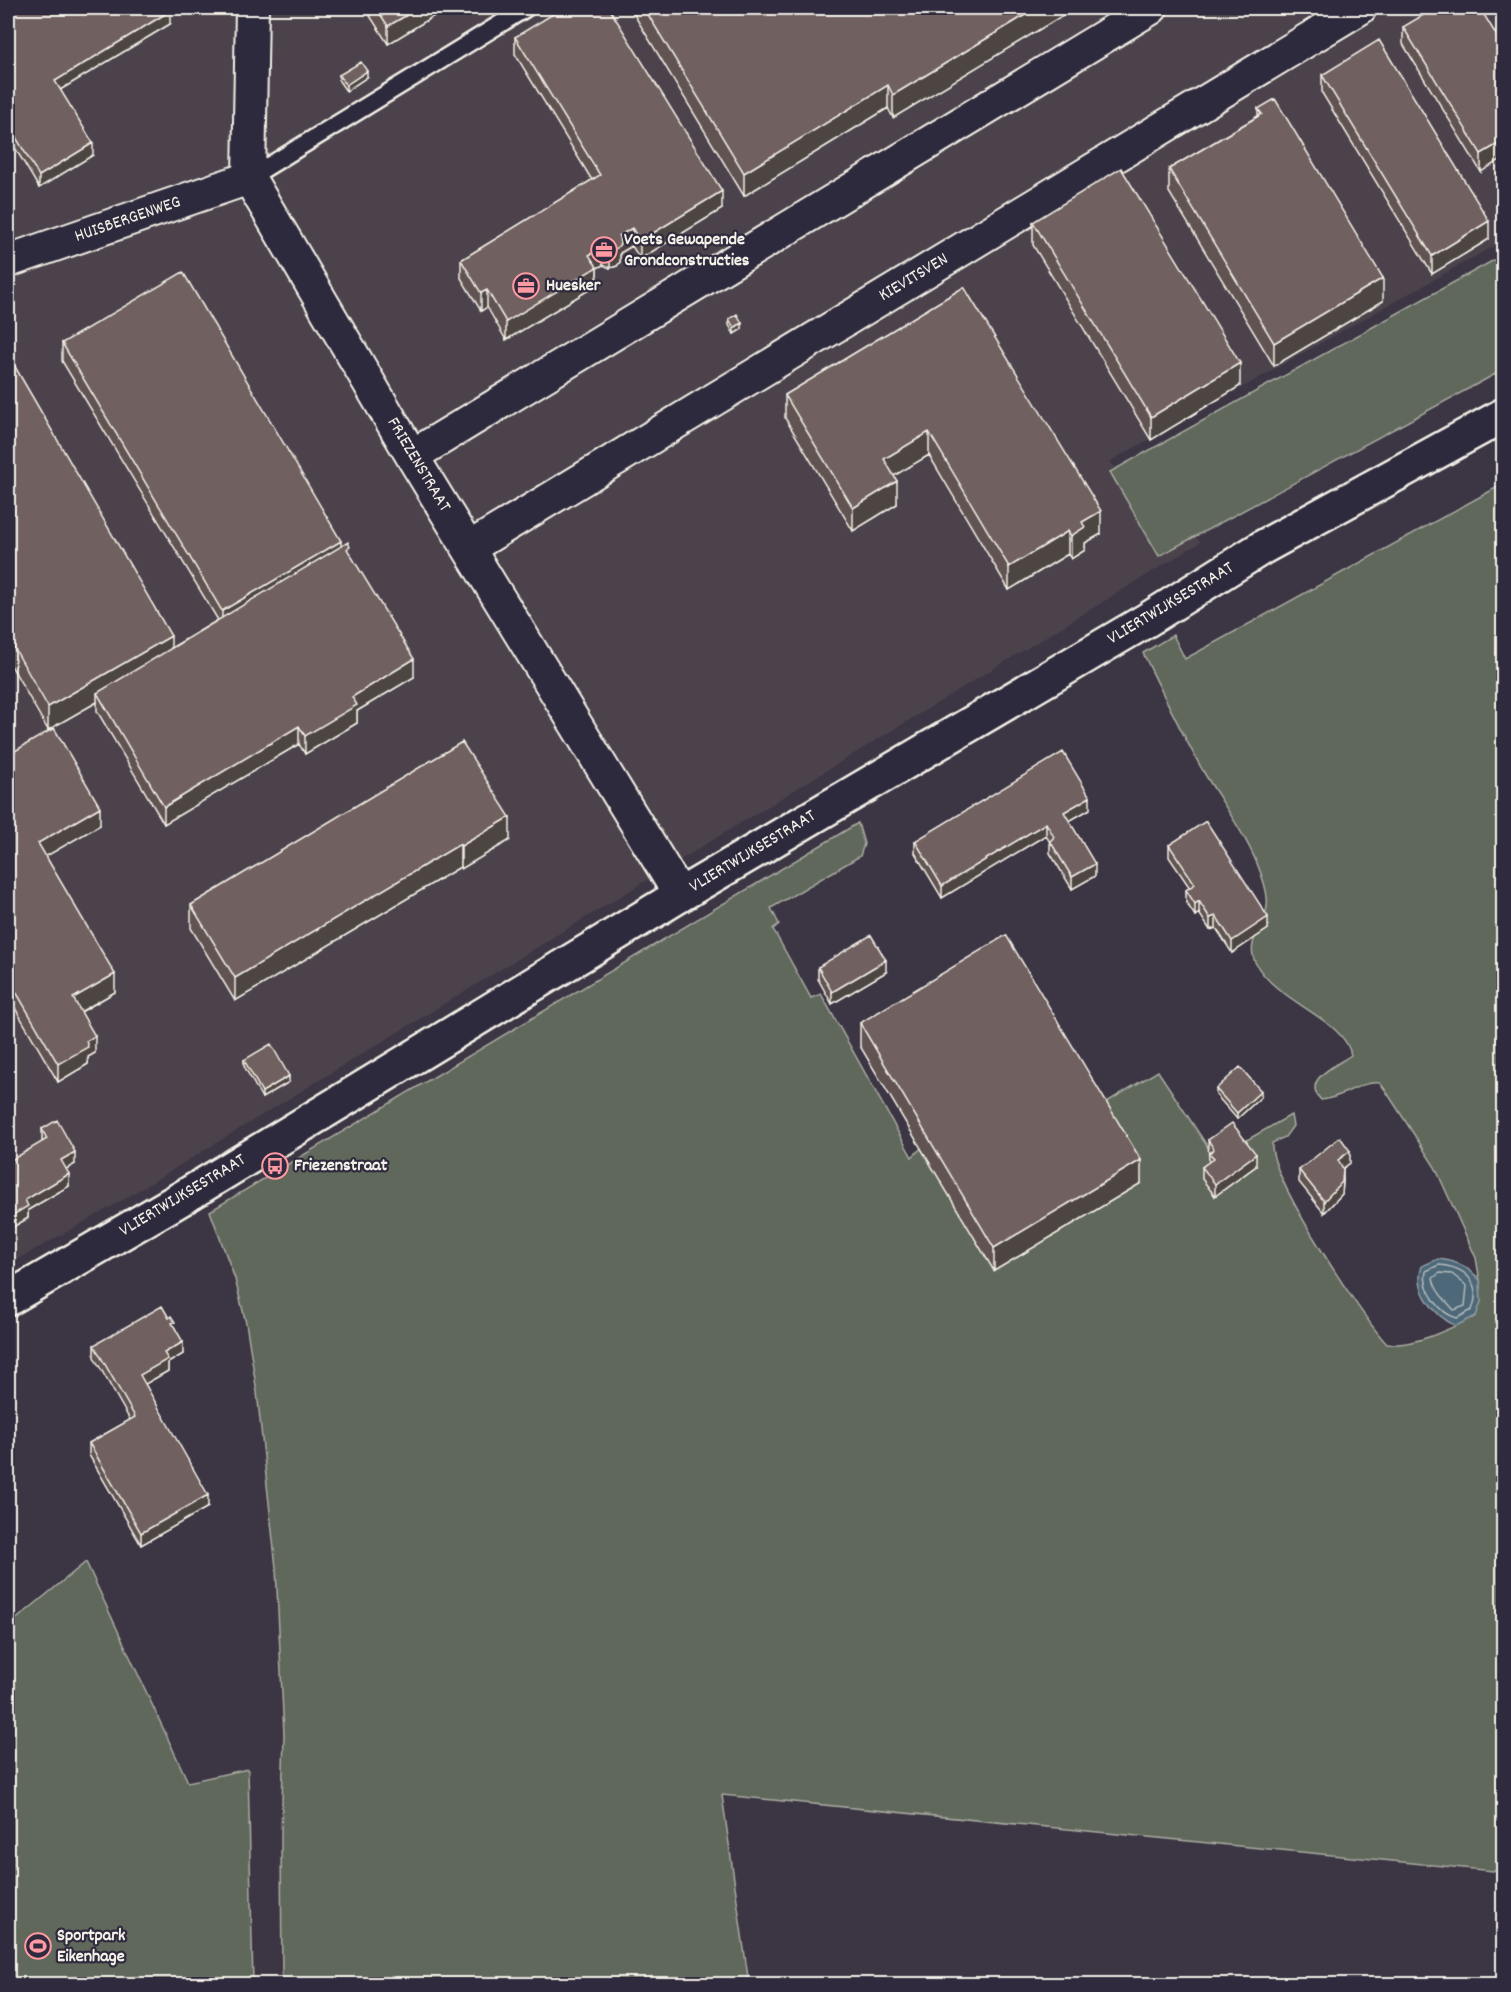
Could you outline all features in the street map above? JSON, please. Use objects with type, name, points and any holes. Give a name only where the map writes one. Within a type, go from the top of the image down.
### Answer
[{"type":"street","points":[[249,178],[252,8]]},
{"type":"street","points":[[412,456],[1151,8]]},
{"type":"street","name":"KIEVITSVEN","points":[[469,548],[1360,8]]},
{"type":"street","name":"HUISBERGENWEG","points":[[8,261],[249,178]]},
{"type":"street","name":"FRIEZENSTRAAT","points":[[249,178],[412,456],[680,895]]},
{"type":"street","name":"VLIERTWIJKSESTRAAT","points":[[8,1299],[191,1192],[680,895],[1147,620],[1263,547],[1503,415]]},
{"type":"lane","points":[[249,178],[526,8]]},
{"type":"shaded area","points":[[8,8],[1503,8],[1503,241],[1109,462],[1201,542],[123,1200],[8,1265]]},
{"type":"green space","points":[[1503,255],[1503,370],[1159,556],[1110,472]]},
{"type":"green space","points":[[1503,484],[1503,1872],[722,1795],[749,1984],[282,1984],[281,1836],[284,1735],[276,1568],[257,1392],[246,1323],[235,1279],[210,1211],[858,823],[864,844],[860,856],[771,908],[779,924],[773,929],[811,998],[821,994],[912,1157],[939,1131],[1013,1159],[1158,1071],[1215,1158],[1291,1115],[1293,1126],[1285,1137],[1272,1143],[1275,1160],[1285,1185],[1338,1277],[1387,1344],[1421,1340],[1476,1316],[1481,1287],[1476,1258],[1435,1167],[1386,1091],[1380,1083],[1373,1083],[1328,1099],[1321,1100],[1316,1092],[1315,1086],[1318,1079],[1351,1055],[1346,1042],[1323,1020],[1278,988],[1255,962],[1254,940],[1266,913],[1267,904],[1259,868],[1229,812],[1203,771],[1143,653],[1173,635],[1185,659]]},
{"type":"green space","points":[[86,1562],[188,1782],[248,1769],[253,1984],[8,1984],[8,1626]]},
{"type":"water","points":[[1438,1259],[1461,1265],[1480,1280],[1481,1302],[1476,1316],[1456,1326],[1434,1309],[1423,1293],[1420,1275],[1422,1266]]},
{"type":"building","points":[[8,8],[168,8],[170,11],[55,81],[93,143],[39,176],[8,124]]},
{"type":"building","points":[[376,8],[419,8],[388,26]]},
{"type":"building","points":[[563,8],[609,8],[722,191],[640,241],[632,228],[619,236],[620,244],[617,248],[610,251],[603,247],[589,255],[597,267],[506,322],[487,290],[481,293],[461,260],[600,175],[515,37]]},
{"type":"building","points":[[644,8],[1037,8],[893,95],[888,85],[744,173]]},
{"type":"building","points":[[1435,8],[1480,8],[1503,46],[1503,141],[1481,154],[1403,27]]},
{"type":"building","points":[[1379,40],[1489,221],[1432,256],[1322,75]]},
{"type":"building","points":[[361,62],[367,71],[346,85],[339,75]]},
{"type":"building","points":[[1275,99],[1383,278],[1274,343],[1169,169],[1262,114],[1258,109]]},
{"type":"building","points":[[1121,168],[1240,363],[1151,417],[1033,222]]},
{"type":"building","points":[[183,272],[341,541],[222,611],[62,343]]},
{"type":"building","points":[[964,287],[1101,511],[1082,522],[1085,527],[1071,536],[1068,531],[1009,567],[929,432],[884,459],[897,481],[853,508],[785,395]]},
{"type":"building","points":[[737,314],[742,323],[734,328],[729,319]]},
{"type":"building","points":[[14,365],[171,636],[48,707],[8,637],[8,369]]},
{"type":"building","points":[[348,542],[350,547],[347,549],[414,659],[352,697],[357,705],[305,736],[299,726],[164,807],[97,693]]},
{"type":"building","points":[[54,728],[100,807],[38,843],[115,974],[73,998],[95,1036],[86,1041],[88,1047],[58,1064],[8,978],[8,755]]},
{"type":"building","points":[[462,742],[510,817],[461,846],[460,844],[235,978],[191,905]]},
{"type":"building","points":[[1063,752],[1090,797],[1064,812],[1095,864],[1072,877],[1050,841],[1054,837],[1046,823],[942,886],[915,841]]},
{"type":"building","points":[[1206,821],[1268,917],[1232,941],[1216,916],[1210,918],[1199,901],[1195,904],[1186,890],[1195,884],[1169,845]]},
{"type":"building","points":[[871,935],[886,960],[832,992],[818,967]]},
{"type":"building","points":[[1006,935],[1141,1160],[994,1248],[860,1023]]},
{"type":"building","points":[[271,1044],[289,1076],[262,1092],[244,1060]]},
{"type":"building","points":[[1240,1067],[1261,1091],[1237,1113],[1216,1089]]},
{"type":"building","points":[[57,1120],[75,1152],[61,1160],[69,1174],[25,1200],[28,1206],[8,1218],[8,1162],[47,1139],[42,1129]]},
{"type":"building","points":[[1232,1123],[1256,1154],[1215,1184],[1202,1167],[1214,1158],[1209,1153],[1214,1149],[1208,1140]]},
{"type":"building","points":[[1340,1137],[1350,1151],[1338,1160],[1343,1170],[1342,1182],[1324,1201],[1299,1170]]},
{"type":"building","points":[[162,1306],[169,1318],[171,1316],[175,1322],[172,1323],[183,1342],[164,1353],[168,1359],[140,1375],[208,1495],[141,1533],[89,1443],[135,1417],[94,1345]]},
{"type":"place","name":"Voets Gewapende Grondconstructies","points":[[604,250]]},
{"type":"place","name":"Huesker","points":[[526,286]]},
{"type":"place","name":"Friezenstraat","points":[[275,1166]]},
{"type":"place","name":"Sportpark Eikenhage","points":[[38,1946]]}]
